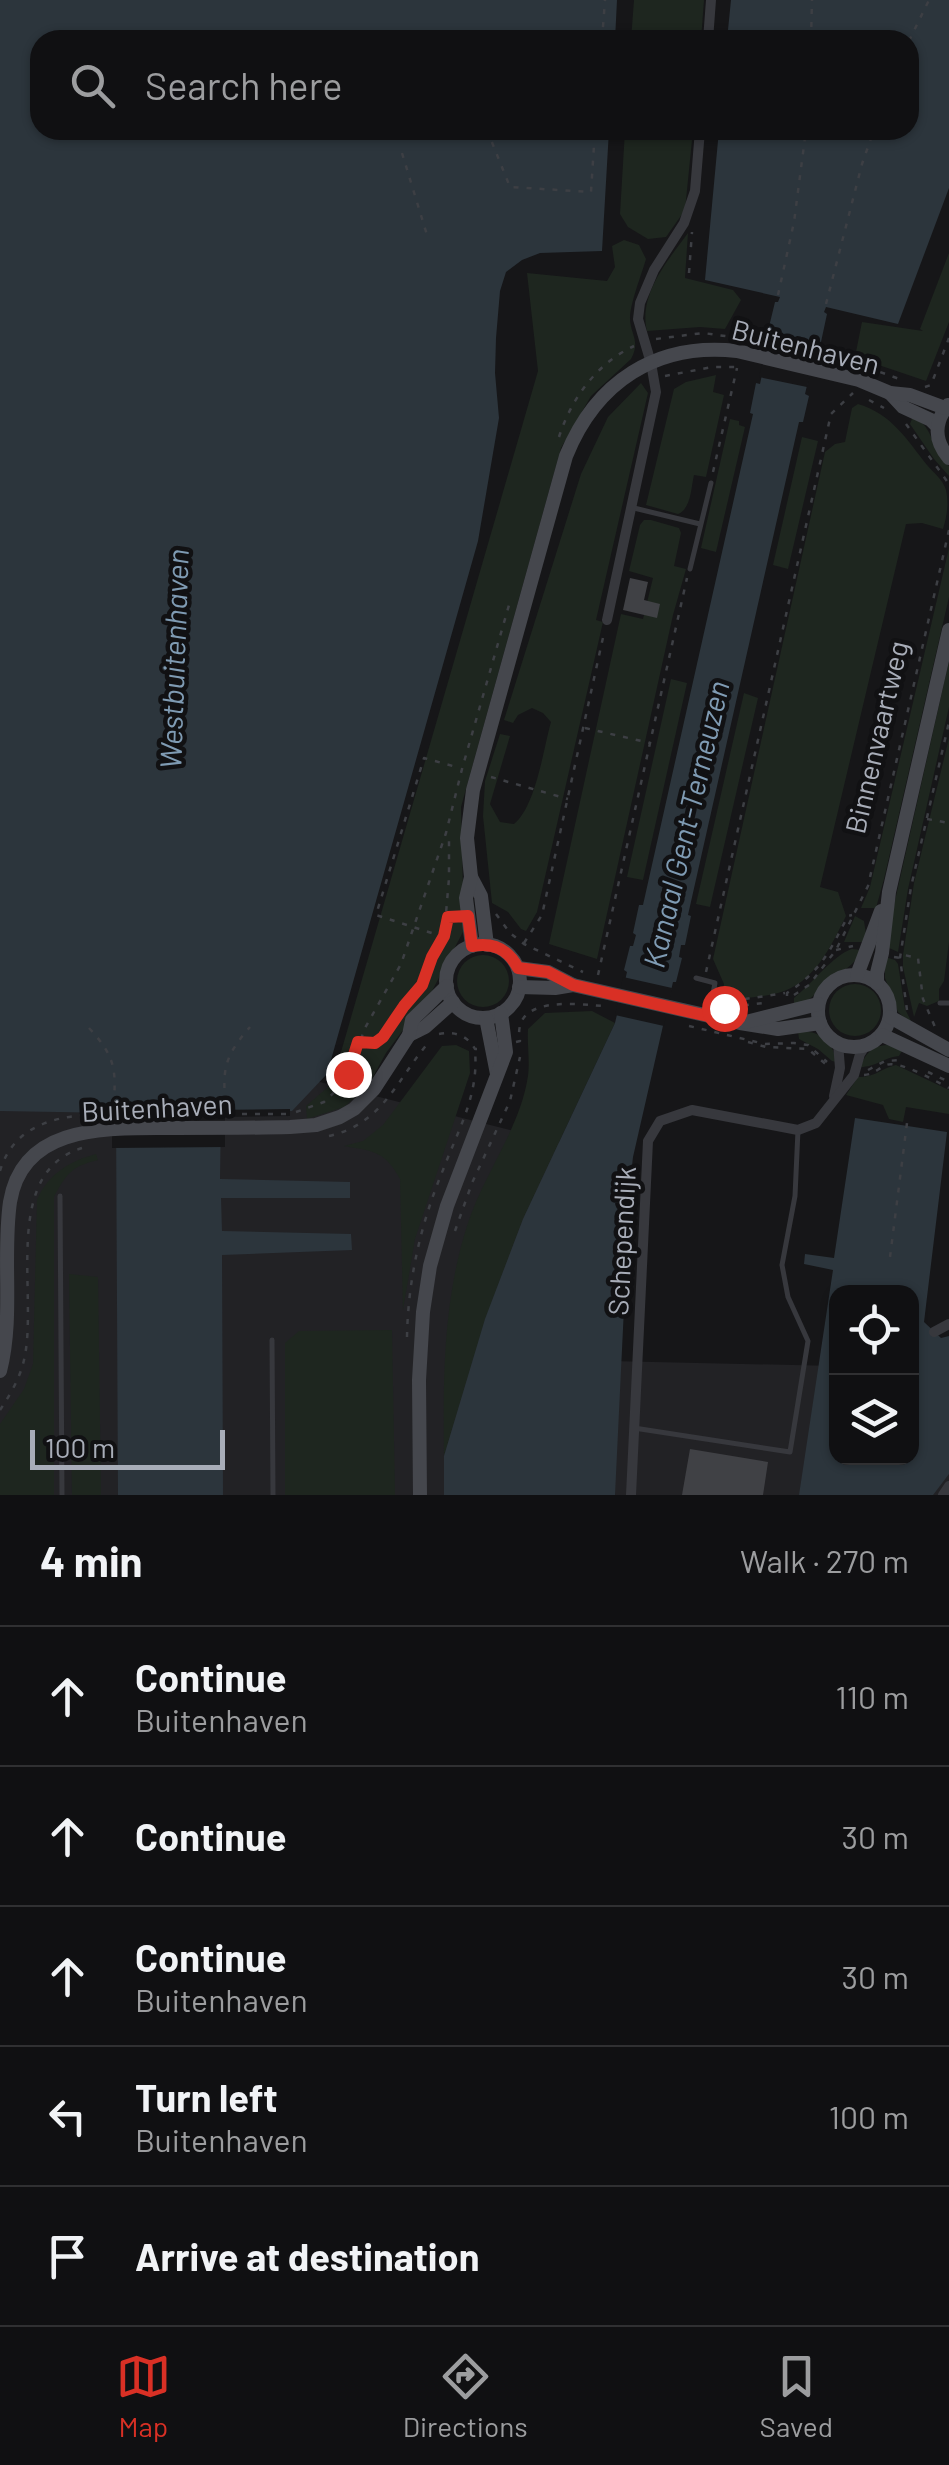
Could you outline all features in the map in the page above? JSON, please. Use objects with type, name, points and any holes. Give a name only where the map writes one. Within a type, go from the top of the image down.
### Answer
[{"type":"main road","name":"Buitenhaven","points":[[479,946],[466,898],[471,877],[467,838],[469,771],[492,724],[566,456],[575,434],[600,400],[637,368],[675,354],[701,350],[737,351],[812,368],[947,407]]},
{"type":"main road","name":"Buitenhaven","points":[[890,393],[903,407],[937,426]]},
{"type":"main road","points":[[947,407],[937,426],[938,442],[949,458]]},
{"type":"main road","name":"Binnenvaartweg","points":[[877,983],[889,892],[949,630]]},
{"type":"main road","name":"Buitenhaven","points":[[471,877],[481,896],[479,946]]},
{"type":"main road","name":"Binnenvaartweg","points":[[858,974],[889,892]]},
{"type":"main road","points":[[479,946],[502,950],[518,968],[520,987],[513,1002],[501,1013],[486,1018],[470,1015],[453,1002],[447,976],[453,960],[464,950],[479,946]]},
{"type":"main road","points":[[518,968],[578,978],[619,995],[707,1013],[740,1024],[778,1030],[820,1023]]},
{"type":"main road","points":[[858,974],[877,983],[890,1004],[890,1016],[882,1034],[866,1045],[838,1044],[820,1023],[818,1004],[822,994],[837,979],[858,974]]},
{"type":"main road","points":[[520,987],[554,988],[578,978]]},
{"type":"main road","name":"Buitenhaven","points":[[0,1371],[5,1342],[10,1202],[26,1163],[52,1143],[112,1121],[290,1120],[316,1125],[340,1117],[374,1089],[409,1035],[412,1020],[447,986]]},
{"type":"main road","name":"Buitenhaven","points":[[409,1035],[425,1027],[453,1002]]},
{"type":"main road","points":[[740,1024],[818,1004]]},
{"type":"main road","points":[[420,1495],[420,1356],[430,1266],[447,1206],[506,1052],[501,1013]]},
{"type":"main road","points":[[890,1016],[949,1050]]},
{"type":"main road","points":[[486,1018],[506,1044]]},
{"type":"main road","points":[[882,1034],[949,1066]]},
{"type":"street","points":[[709,30],[711,0]]},
{"type":"street","points":[[607,620],[656,392],[638,319],[640,303],[654,270],[684,223],[695,190],[699,140]]},
{"type":"street","points":[[833,1102],[839,1072],[838,1044]]},
{"type":"street","points":[[798,1130],[816,1123],[833,1102],[854,1075],[866,1045]]},
{"type":"street","name":"Schependijk","points":[[631,1495],[648,1141],[660,1121],[692,1110],[798,1130]]},
{"type":"street","points":[[934,1332],[949,1324]]},
{"type":"street","points":[[943,1495],[949,1486]]},
{"type":"lane","points":[[690,569],[711,483]]},
{"type":"lane","points":[[631,507],[700,524]]},
{"type":"lane","points":[[700,979],[715,984],[707,1013]]},
{"type":"lane","points":[[940,1003],[949,1002]]},
{"type":"lane","points":[[634,1428],[790,1452],[808,1341],[788,1297],[782,1264],[795,1196],[798,1130]]},
{"type":"lane","points":[[60,1196],[62,1495]]},
{"type":"lane","points":[[272,1340],[272,1495]]},
{"type":"path","points":[[603,30],[605,0]]},
{"type":"path","points":[[811,30],[812,0]]},
{"type":"path","points":[[914,30],[929,0]]},
{"type":"path","points":[[491,140],[510,186],[591,192],[595,140]]},
{"type":"path","points":[[778,294],[794,222],[805,140]]},
{"type":"path","points":[[826,304],[870,140]]},
{"type":"path","points":[[402,153],[427,235]]},
{"type":"path","points":[[924,388],[931,384],[949,338]]},
{"type":"path","points":[[942,354],[949,356]]},
{"type":"path","name":"Buitenhaven","points":[[711,483],[737,366]]},
{"type":"path","name":"Buitenhaven","points":[[654,380],[697,368],[749,368]]},
{"type":"path","points":[[700,979],[831,414],[853,392]]},
{"type":"path","name":"Buitenhaven","points":[[867,399],[892,414]]},
{"type":"path","points":[[904,423],[949,484]]},
{"type":"path","name":"Binnenvaartweg","points":[[787,998],[809,985],[836,950],[868,886],[949,530]]},
{"type":"path","points":[[597,979],[690,569]]},
{"type":"path","points":[[524,944],[542,915],[607,620]]},
{"type":"path","points":[[911,1017],[900,958],[911,887],[949,722]]},
{"type":"path","points":[[584,727],[650,743]]},
{"type":"path","points":[[444,936],[376,915],[424,758],[568,799]]},
{"type":"path","name":"Buitenhaven","points":[[112,1121],[290,1120],[338,1090],[348,1074],[358,1042],[402,964],[469,771]]},
{"type":"path","points":[[516,784],[518,776]]},
{"type":"path","points":[[926,819],[949,823]]},
{"type":"path","name":"Buitenhaven","points":[[358,1042],[375,1043],[383,1037],[422,985],[444,936],[450,840],[446,832]]},
{"type":"path","points":[[482,913],[496,914],[524,944],[549,956],[578,978]]},
{"type":"path","points":[[707,1013],[720,1003],[787,998],[811,977],[848,916],[856,914]]},
{"type":"path","points":[[900,958],[918,958],[925,1009],[938,1033]]},
{"type":"path","points":[[707,1013],[762,1003]]},
{"type":"path","points":[[441,1033],[460,1034],[474,1049],[506,1044],[535,1009],[560,1004],[604,1006]]},
{"type":"path","points":[[707,1013],[766,1046],[808,1049],[839,1072]]},
{"type":"path","points":[[89,1028],[115,1070],[112,1121]]},
{"type":"path","points":[[227,1121],[224,1074],[228,1057],[250,1028]]},
{"type":"path","points":[[791,1028],[794,1047]]},
{"type":"path","points":[[453,1236],[472,1183],[510,1102],[520,1065],[506,1044]]},
{"type":"path","points":[[854,1075],[872,1074],[886,1065],[897,1064],[949,1088]]},
{"type":"path","points":[[890,1257],[907,1124]]},
{"type":"path","name":"Buitenhaven","points":[[0,1410],[25,1358],[28,1225],[36,1185],[52,1166],[88,1146]]},
{"type":"shaded area","points":[[634,0],[704,0],[702,30],[632,30]]},
{"type":"shaded area","points":[[624,140],[692,140],[685,210],[666,237],[648,239],[628,227],[620,214]]},
{"type":"shaded area","points":[[688,233],[685,278],[733,290],[741,300],[725,329],[647,331],[645,318],[651,291]]},
{"type":"shaded area","points":[[624,240],[639,245],[646,259],[631,312],[634,353],[591,396],[561,448],[461,807],[464,930],[432,991],[386,1053],[369,1084],[344,1107],[307,1119],[306,1106],[335,1081],[538,371],[527,273],[607,281],[615,267],[612,246]]},
{"type":"shaded area","points":[[949,253],[949,322],[926,381],[855,357],[862,322],[923,331],[920,329]]},
{"type":"shaded area","points":[[716,375],[713,392],[724,395],[706,477],[694,475],[688,503],[678,514],[646,505],[674,389]]},
{"type":"shaded area","points":[[641,383],[648,393],[596,620],[603,622],[537,912],[526,931],[508,912],[492,903],[483,816],[485,781],[500,734],[510,736],[490,804],[500,822],[514,824],[533,791],[551,722],[532,708],[518,715],[513,723],[504,720],[581,474],[608,417]]},
{"type":"shaded area","points":[[858,404],[890,421],[941,480],[947,495],[946,519],[943,529],[922,523],[906,524],[820,887],[838,892],[846,916],[820,962],[802,981],[771,995],[721,1000],[724,984],[713,959],[825,452],[845,442],[852,408]]},
{"type":"shaded area","points":[[913,416],[929,433],[949,466],[949,476],[910,424]]},
{"type":"shaded area","points":[[730,419],[745,427],[716,552],[701,548]]},
{"type":"shaded area","points":[[802,437],[818,441],[788,569],[773,565]]},
{"type":"shaded area","points":[[644,520],[679,528],[674,566],[686,569],[597,959],[549,944],[621,614],[643,619],[653,578],[629,571]]},
{"type":"shaded area","points":[[949,548],[949,597],[884,879],[876,908],[861,908],[870,887]]},
{"type":"shaded area","points":[[949,661],[949,707],[908,889],[898,952],[889,948],[892,914]]},
{"type":"shaded area","points":[[671,679],[687,683],[643,880],[627,877]]},
{"type":"shaded area","points":[[744,693],[758,698],[710,907],[696,904]]},
{"type":"shaded area","points":[[949,738],[949,942],[939,1001],[927,1006],[919,1003],[914,1017],[903,955],[914,883]]},
{"type":"shaded area","points":[[855,916],[864,921],[863,942],[844,942]]},
{"type":"shaded area","points":[[852,949],[861,950],[854,962],[794,1007],[794,998],[830,963]]},
{"type":"shaded area","points":[[483,955],[501,963],[509,981],[501,999],[483,1007],[465,999],[457,981],[465,963]]},
{"type":"shaded area","points":[[885,957],[898,964],[905,1009],[913,1025],[898,1012],[885,978]]},
{"type":"shaded area","points":[[855,984],[873,992],[881,1010],[873,1028],[855,1036],[837,1028],[829,1010],[837,992]]},
{"type":"shaded area","points":[[592,1011],[615,1023],[523,1219],[485,1320],[444,1456],[445,1369],[453,1283],[474,1207],[524,1096],[529,1070],[528,1029],[545,1013]]},
{"type":"shaded area","points":[[798,1031],[824,1038],[832,1047],[836,1062],[799,1039]]},
{"type":"shaded area","points":[[456,1045],[469,1051],[470,1073],[415,1239],[403,1310],[400,1179],[377,1154],[344,1146],[363,1141],[383,1125],[442,1046]]},
{"type":"shaded area","points":[[887,1045],[903,1049],[899,1056],[860,1067],[870,1052]]},
{"type":"shaded area","points":[[896,1065],[949,1090],[949,1114],[906,1107],[903,1122],[889,1119],[883,1105],[846,1095],[858,1077]]},
{"type":"shaded area","points":[[300,1077],[613,1156],[566,1360],[829,1366],[829,1465],[919,1465],[919,1441],[949,1368],[949,1495],[0,1495],[0,1091]]},
{"type":"shaded area","points":[[96,1154],[98,1160],[71,1172],[54,1197],[54,1495],[0,1495],[0,1424],[24,1389],[33,1364],[37,1200],[61,1170]]},
{"type":"shaded area","points":[[69,1274],[98,1277],[101,1495],[72,1495]]},
{"type":"shaded area","points":[[392,1330],[395,1495],[285,1495],[285,1343],[299,1331]]},
{"type":"water","name":"Westbuitenhaven","points":[[0,0],[617,0],[616,30],[30,30],[30,140],[608,140],[602,251],[540,253],[522,260],[506,272],[500,291],[495,373],[499,418],[478,541],[327,1074],[292,1111],[221,1112],[220,1179],[350,1182],[350,1198],[221,1198],[222,1231],[351,1234],[352,1250],[222,1255],[223,1495],[118,1495],[116,1113],[0,1111]]},
{"type":"water","name":"Kanaal Gent-Terneuzen","points":[[731,0],[949,0],[949,188],[898,324],[826,307],[824,312],[827,314],[821,342],[817,343],[805,394],[809,396],[803,422],[799,422],[688,915],[691,916],[685,945],[681,945],[682,958],[673,982],[633,1157],[615,1495],[444,1495],[444,1456],[485,1319],[523,1219],[615,1023],[753,414],[750,413],[756,383],[760,384],[771,332],[768,331],[775,302],[780,297],[705,280],[718,140],[919,140],[919,30],[728,30]]},
{"type":"water","points":[[855,1118],[947,1132],[924,1322],[941,1338],[949,1336],[949,1474],[933,1495],[799,1495],[829,1296],[829,1465],[919,1465],[919,1285],[831,1285],[833,1270],[804,1264],[805,1254],[834,1258]]},
{"type":"pier","points":[[768,339],[816,350],[807,387],[759,377]]},
{"type":"pier","points":[[623,977],[672,988],[664,1026],[615,1015]]},
{"type":"pier","points":[[290,1109],[290,1116],[225,1117],[225,1147],[112,1148],[112,1111]]},
{"type":"building","points":[[630,578],[648,582],[644,600],[660,604],[657,618],[623,610]]},
{"type":"building","points":[[690,1449],[768,1462],[763,1495],[682,1495]]},
{"type":"route","points":[[348,1074],[358,1042],[375,1043],[383,1037],[422,985],[444,936],[448,917],[468,916],[472,946],[495,946],[509,955],[518,968],[556,974],[573,985],[708,1016],[710,1006],[724,1008]]}]
